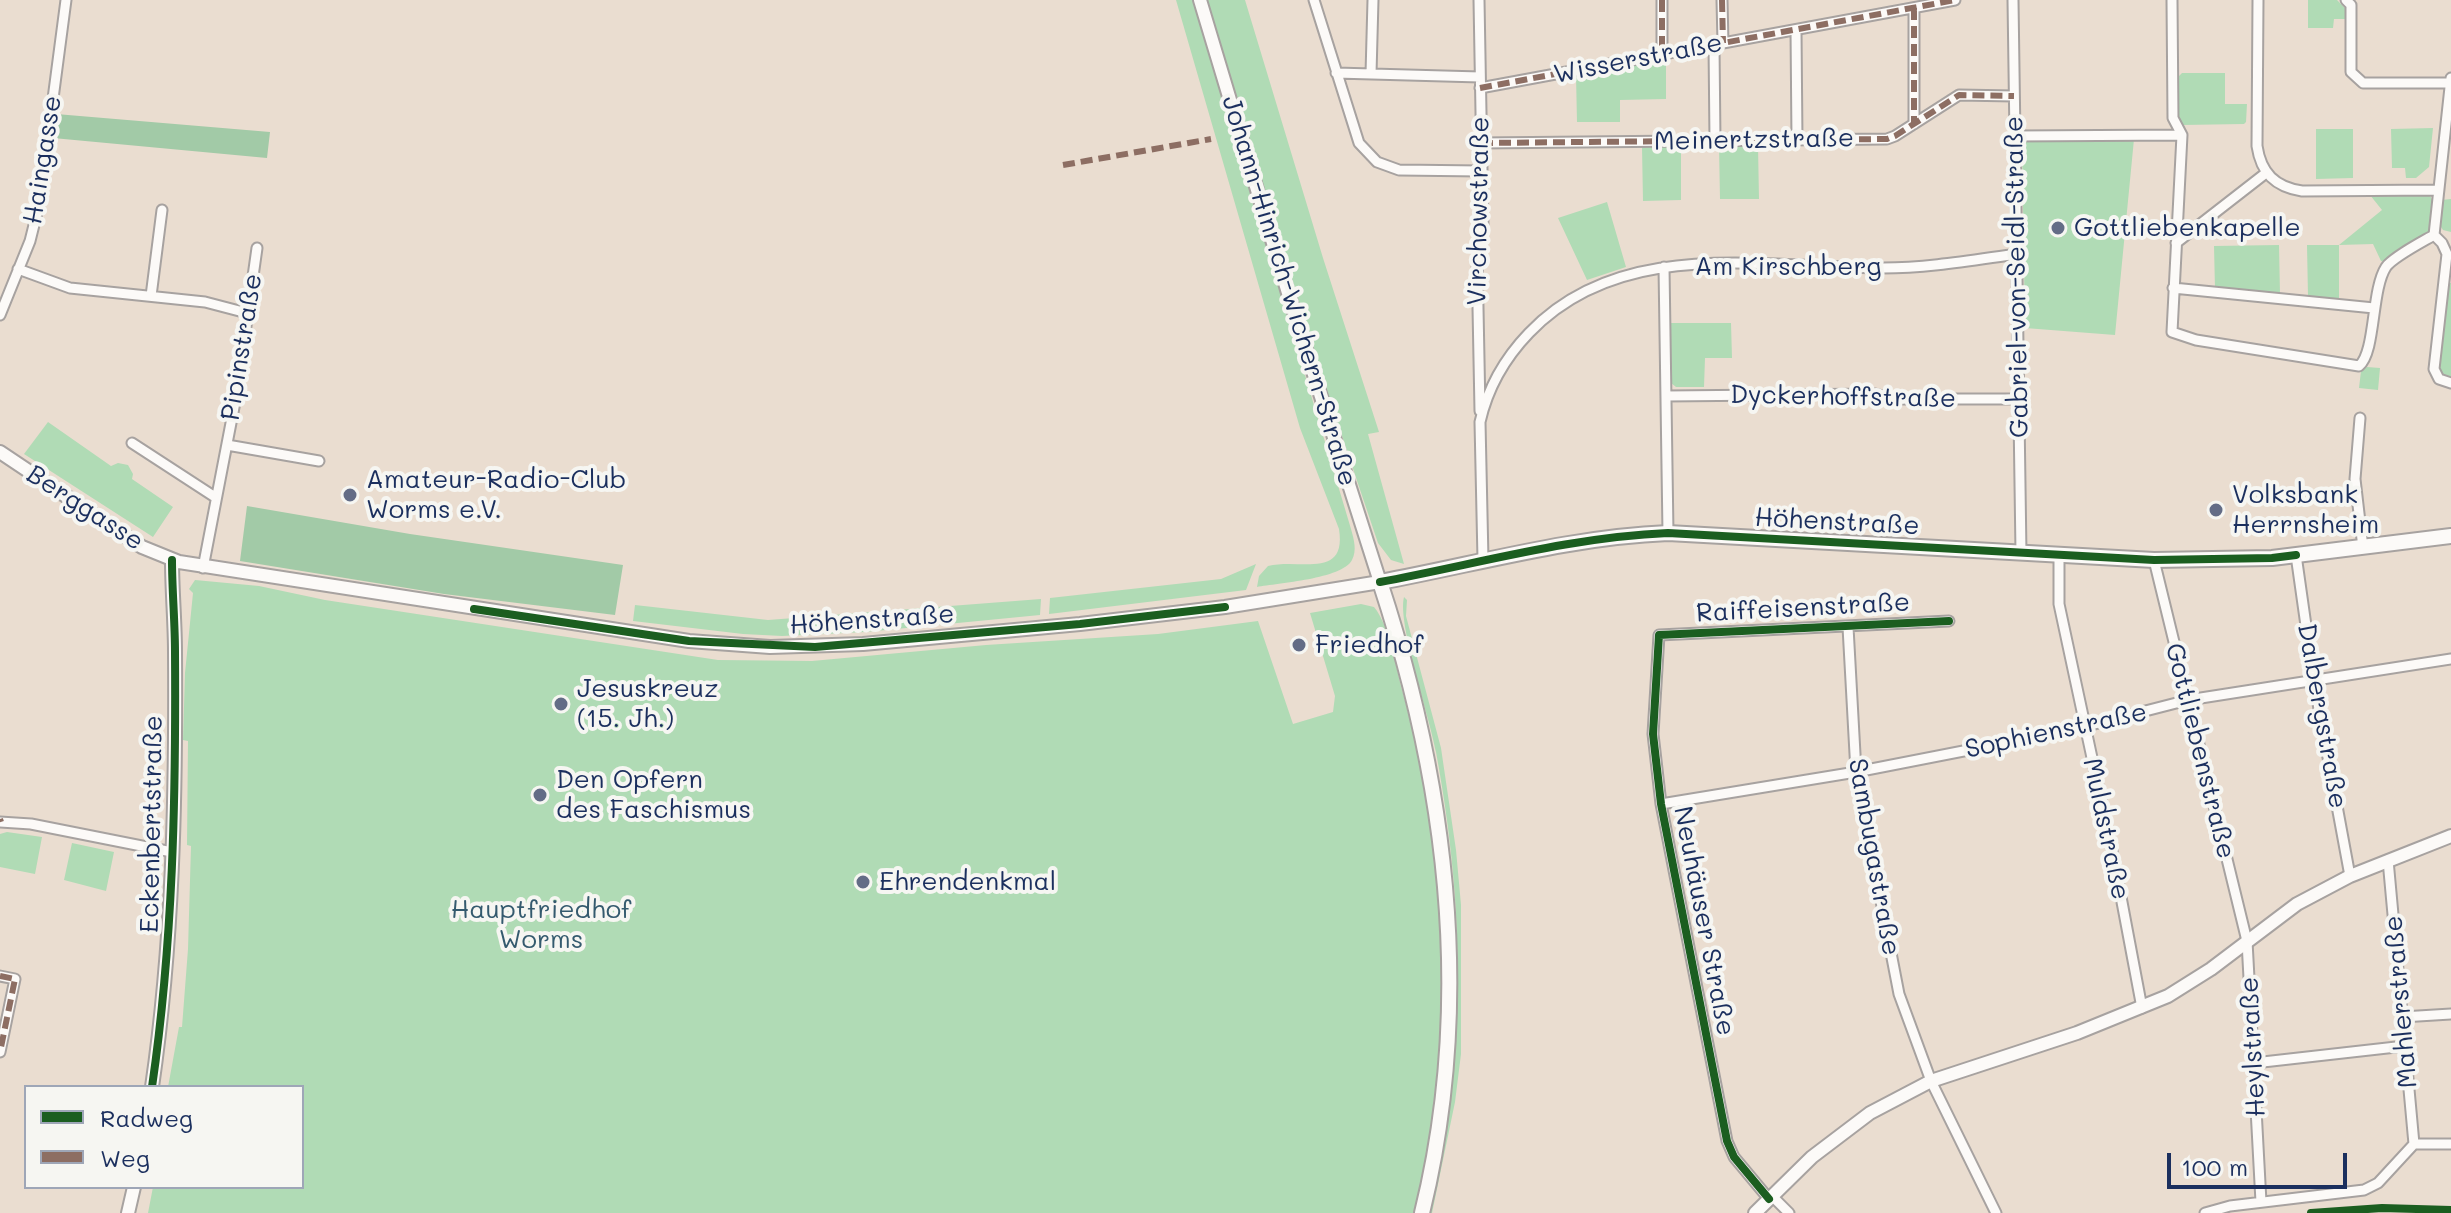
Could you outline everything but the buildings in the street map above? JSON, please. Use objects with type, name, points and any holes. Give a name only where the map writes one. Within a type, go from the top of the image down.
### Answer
[{"type":"main road","name":"Höhenstraße","points":[[1380,582],[1571,542],[1625,534],[1668,533],[2154,560],[2272,558],[2451,536]]},
{"type":"main road","points":[[1380,582],[1424,739],[1437,811],[1448,906],[1450,986],[1447,1048],[1422,1213]]},
{"type":"street","name":"Haingasse","points":[[0,315],[30,241],[39,205],[66,0]]},
{"type":"street","name":"Johann-Hinrich-Wichern-Straße","points":[[1200,0],[1288,293],[1380,582]]},
{"type":"street","points":[[1314,0],[1359,143],[1377,162],[1399,170],[1481,171]]},
{"type":"street","points":[[1371,74],[1373,0]]},
{"type":"street","name":"Virchowstraße","points":[[1479,0],[1483,225],[1477,256],[1480,422]]},
{"type":"street","points":[[1662,0],[1662,55]]},
{"type":"street","points":[[1715,141],[1722,0]]},
{"type":"street","points":[[1883,0],[1884,13]]},
{"type":"street","name":"Wisserstraße","points":[[1336,73],[1480,83],[1662,55],[1950,0]]},
{"type":"street","name":"Gabriel-von-Seidl-Straße","points":[[2013,0],[2021,553]]},
{"type":"street","points":[[2172,0],[2173,118],[2182,135],[2171,328],[2177,336],[2356,366],[2366,358],[2374,308],[2386,267],[2436,236],[2451,238]]},
{"type":"street","points":[[2258,0],[2257,146],[2266,173],[2281,185],[2302,191],[2438,190]]},
{"type":"street","points":[[2346,0],[2351,5],[2351,72],[2363,83],[2451,80],[2438,190],[2436,236],[2447,254],[2434,369],[2439,379],[2451,383]]},
{"type":"street","points":[[1914,8],[1914,124]]},
{"type":"street","points":[[1796,30],[1797,140]]},
{"type":"street","name":"Meinertzstraße","points":[[1481,143],[1887,139],[1959,95],[2014,96]]},
{"type":"street","points":[[2015,136],[2182,135]]},
{"type":"street","points":[[2176,243],[2266,173]]},
{"type":"street","points":[[151,296],[162,210]]},
{"type":"street","name":"Pipinstraße","points":[[203,568],[227,445],[257,248]]},
{"type":"street","name":"Am Kirschberg","points":[[1483,560],[1480,422],[1489,393],[1505,361],[1517,346],[1551,312],[1568,300],[1604,283],[1664,267],[1740,262],[1887,268],[2017,254]]},
{"type":"street","points":[[1664,267],[1668,533]]},
{"type":"street","points":[[18,269],[70,288],[205,302],[247,313]]},
{"type":"street","points":[[2173,288],[2374,308]]},
{"type":"street","name":"Dyckerhoffstraße","points":[[1666,396],[1875,394],[1893,399],[2019,399]]},
{"type":"street","points":[[2360,418],[2355,479],[2363,548]]},
{"type":"street","points":[[132,443],[215,497]]},
{"type":"street","name":"Pipinstraße","points":[[227,445],[319,461]]},
{"type":"street","name":"Berggasse","points":[[0,452],[142,547],[172,560]]},
{"type":"street","name":"Dalbergstraße","points":[[2296,555],[2314,682],[2350,876]]},
{"type":"street","name":"Muldstraße","points":[[2059,556],[2059,604],[2142,1008]]},
{"type":"street","name":"Höhenstraße","points":[[172,560],[203,568],[689,641],[770,647],[863,644],[1080,624],[1225,607],[1380,582]]},
{"type":"street","name":"Eckenbertstraße","points":[[152,1085],[168,953],[172,852],[175,651],[172,560]]},
{"type":"street","name":"Gottliebenstraße","points":[[2154,560],[2247,941]]},
{"type":"street","name":"Raiffeisenstraße","points":[[1659,635],[1949,621]]},
{"type":"street","name":"Sambugastraße","points":[[1848,627],[1856,772],[1899,994],[1931,1081],[1996,1213]]},
{"type":"street","name":"Neuhäuser Straße","points":[[1659,635],[1653,734],[1661,804],[1669,858],[1727,1141],[1734,1157],[1789,1213]]},
{"type":"street","name":"Sophienstraße","points":[[1661,804],[1856,772],[2083,727],[2188,700],[2451,659]]},
{"type":"street","points":[[0,821],[31,824],[172,852]]},
{"type":"street","points":[[1755,1213],[1838,1135],[1870,1113],[1931,1081],[2063,1038],[2142,1008],[2187,986],[2297,904],[2350,876],[2451,836]]},
{"type":"street","name":"Mahlerstraße","points":[[2388,860],[2414,1144]]},
{"type":"street","name":"Heylstraße","points":[[2247,941],[2261,1202]]},
{"type":"street","points":[[0,976],[15,979],[0,1052]]},
{"type":"street","points":[[2402,1017],[2451,1014]]},
{"type":"street","points":[[2254,1063],[2405,1046]]},
{"type":"street","points":[[2205,1213],[2230,1206],[2372,1187],[2414,1144],[2451,1144]]},
{"type":"street","points":[[128,1213],[134,1189]]},
{"type":"green space","points":[[1176,0],[1193,0],[1352,533],[1355,549],[1352,560],[1336,572],[1323,576],[1257,587],[1259,576],[1268,566],[1328,561],[1336,555],[1340,545],[1339,529],[1300,428]]},
{"type":"green space","points":[[1207,0],[1245,0],[1379,432],[1368,434],[1404,564],[1391,560],[1378,543],[1311,344]]},
{"type":"green space","points":[[2308,0],[2337,0],[2346,9],[2346,19],[2334,19],[2333,28],[2308,28]]},
{"type":"green space","points":[[1666,58],[1666,99],[1620,100],[1620,122],[1577,122],[1576,75]]},
{"type":"green space","points":[[2182,73],[2225,73],[2225,104],[2247,104],[2246,122],[2182,125],[2177,120],[2177,78]]},
{"type":"green space","points":[[56,114],[270,132],[267,158],[53,138]]},
{"type":"green space","points":[[2433,128],[2429,167],[2416,178],[2406,178],[2405,168],[2392,168],[2391,129]]},
{"type":"green space","points":[[2316,129],[2353,129],[2353,178],[2316,179]]},
{"type":"green space","points":[[2029,139],[2134,139],[2115,335],[2025,328],[2022,146]]},
{"type":"green space","points":[[1719,146],[1758,146],[1759,199],[1720,199]]},
{"type":"green space","points":[[1642,147],[1681,147],[1681,200],[1643,201]]},
{"type":"green space","points":[[2426,194],[2431,197],[2433,203],[2427,234],[2384,262],[2373,244],[2339,245],[2382,210],[2370,195]]},
{"type":"green space","points":[[2451,199],[2451,232],[2443,230],[2439,224],[2441,200]]},
{"type":"green space","points":[[1607,202],[1626,267],[1587,280],[1558,218]]},
{"type":"green space","points":[[2279,245],[2280,294],[2215,289],[2214,246]]},
{"type":"green space","points":[[2307,245],[2339,245],[2339,299],[2308,297]]},
{"type":"green space","points":[[2449,283],[2451,377],[2442,374],[2440,367]]},
{"type":"green space","points":[[1669,323],[1731,323],[1732,358],[1705,358],[1704,387],[1676,387],[1671,383]]},
{"type":"green space","points":[[2367,367],[2380,368],[2378,390],[2359,388],[2361,371]]},
{"type":"green space","points":[[48,422],[111,466],[118,463],[128,465],[132,479],[173,507],[153,537],[24,454]]},
{"type":"green space","points":[[247,506],[623,565],[615,615],[444,594],[240,561]]},
{"type":"green space","points":[[1256,564],[1246,590],[1049,614],[1050,598],[1221,579]]},
{"type":"green space","name":"Hauptfriedhof Worms","points":[[195,580],[259,586],[325,600],[718,660],[812,661],[986,645],[1158,634],[1258,621],[1293,724],[1333,712],[1335,696],[1310,613],[1361,604],[1374,607],[1392,648],[1418,758],[1430,822],[1437,887],[1441,952],[1436,1083],[1428,1148],[1415,1213],[148,1213],[153,1189],[304,1189],[304,1085],[168,1085],[179,1027],[182,1027],[188,949],[191,846],[187,845],[188,741],[183,740],[185,673],[193,593],[189,589]]},
{"type":"green space","points":[[1404,597],[1407,600],[1406,616],[1441,748],[1461,905],[1461,1054],[1455,1102],[1432,1213],[1428,1213],[1454,1038],[1457,930],[1452,858],[1442,787],[1433,737],[1405,627]]},
{"type":"green space","points":[[1041,599],[1040,615],[865,632],[782,636],[633,621],[635,605],[768,620]]},
{"type":"green space","points":[[7,832],[42,837],[35,874],[0,867],[0,834]]},
{"type":"green space","points":[[72,843],[114,852],[106,891],[64,880]]},
{"type":"marked path","points":[[1662,0],[1662,55]]},
{"type":"marked path","points":[[1722,0],[1723,43]]},
{"type":"marked path","points":[[1480,88],[1955,0]]},
{"type":"marked path","points":[[1914,8],[1914,124]]},
{"type":"marked path","points":[[1481,143],[1887,139],[1959,95],[2014,96]]},
{"type":"marked path","points":[[1063,165],[1211,139]]},
{"type":"marked path","points":[[0,976],[15,979],[0,1052]]},
{"type":"cycle path","points":[[1380,582],[1559,546],[1668,533],[2154,560],[2296,555]]},
{"type":"cycle path","points":[[152,1085],[165,979],[172,870],[175,707],[172,560]]},
{"type":"cycle path","points":[[474,609],[689,641],[815,647],[1080,624],[1225,607]]},
{"type":"cycle path","points":[[1769,1199],[1734,1157],[1727,1141],[1661,804],[1653,734],[1659,635],[1949,621]]},
{"type":"cycle path","points":[[2311,1213],[2382,1208],[2451,1210]]},
{"type":"place","name":"Gottliebenkapelle","points":[[2058,228]]},
{"type":"place","name":"Amateur-Radio-Club Worms e.V.","points":[[350,495]]},
{"type":"place","name":"Volksbank Herrnsheim","points":[[2216,510]]},
{"type":"place","name":"Friedhof","points":[[1299,645]]},
{"type":"place","name":"Jesuskreuz (15. Jh.)","points":[[561,704]]},
{"type":"place","name":"Den Opfern des Faschismus","points":[[540,795]]},
{"type":"place","name":"Ehrendenkmal","points":[[863,882]]}]
